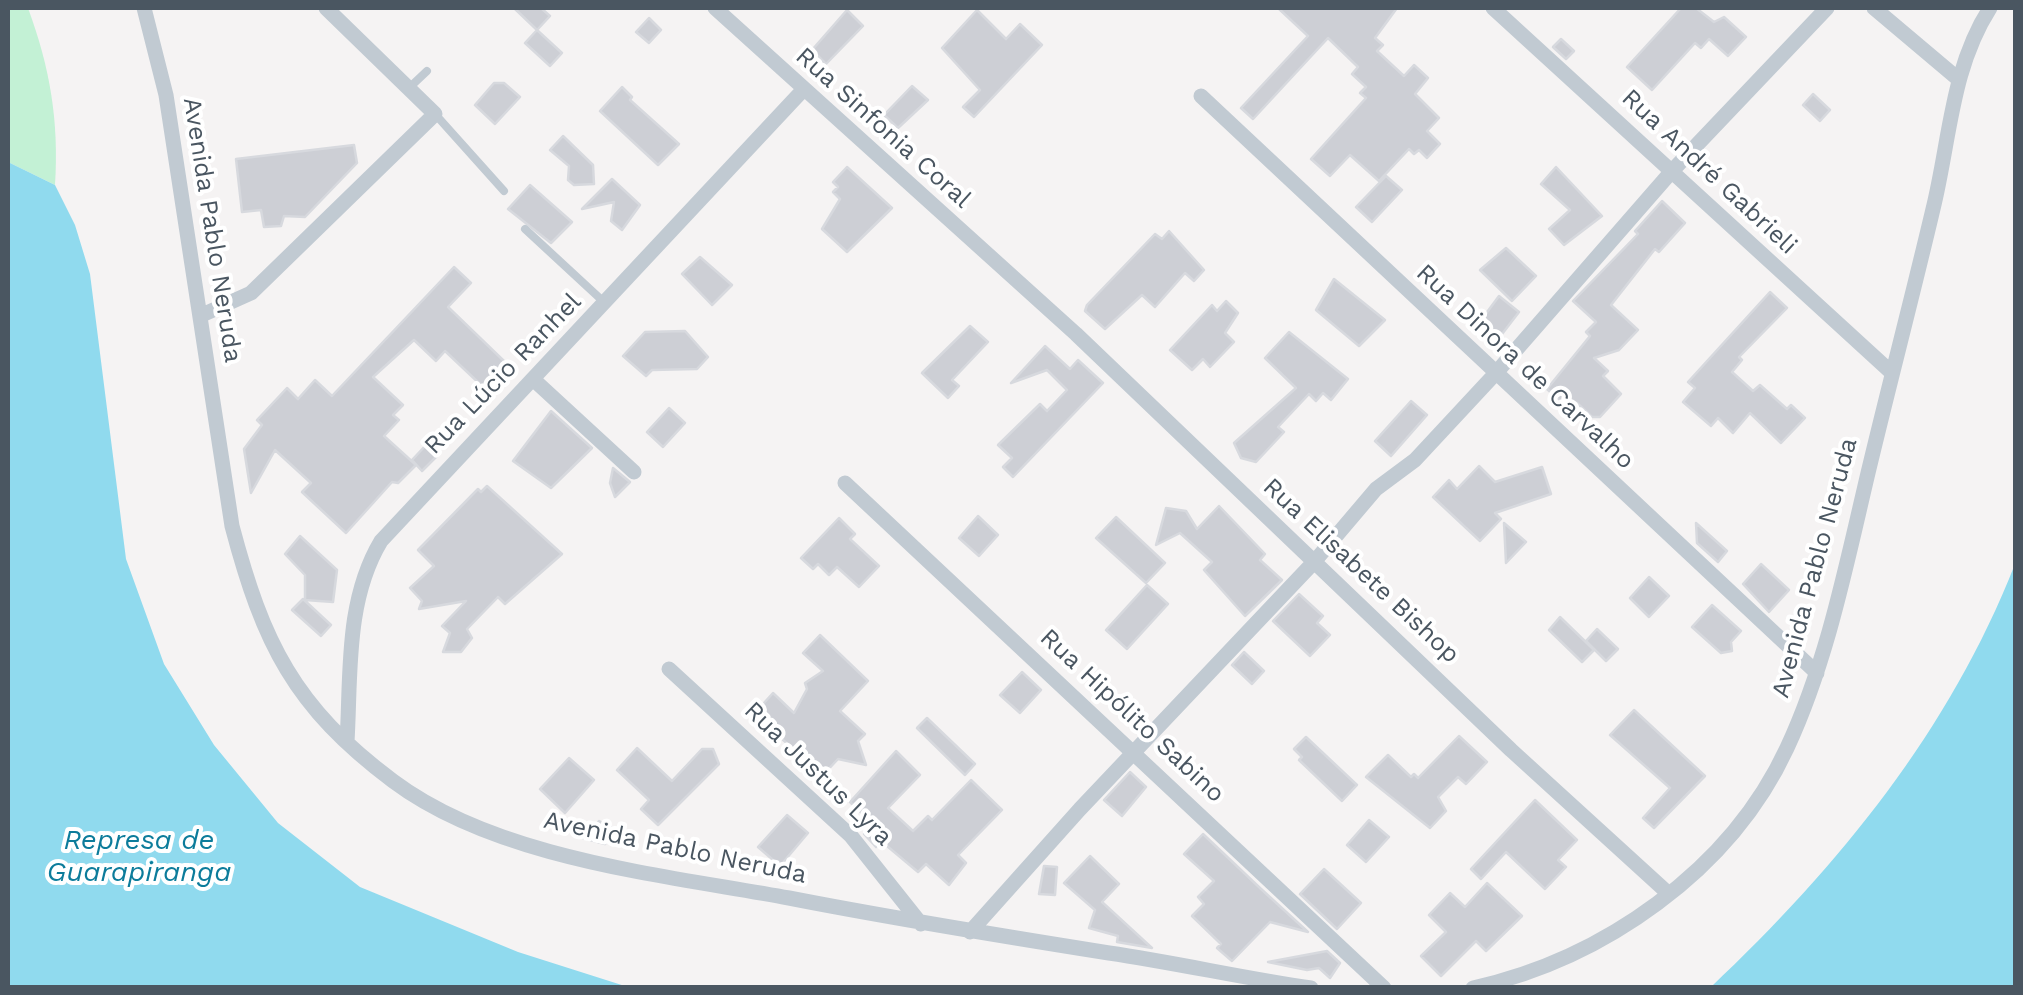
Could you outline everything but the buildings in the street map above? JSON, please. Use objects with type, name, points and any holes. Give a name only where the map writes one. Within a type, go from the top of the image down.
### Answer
[{"type":"street","name":"Avenida Pablo Neruda","points":[[144,8],[166,95],[232,526],[244,572],[285,673],[347,742],[394,782],[469,824],[553,851],[922,924],[1311,988]]},
{"type":"street","points":[[202,315],[243,300],[435,114],[326,8]]},
{"type":"street","name":"Rua Sinfonia Coral","points":[[715,8],[1020,284]]},
{"type":"street","name":"Rua André Gabrieli","points":[[1493,8],[1892,373]]},
{"type":"street","points":[[970,932],[1134,751],[1314,562],[1376,489],[1414,460],[1494,374],[1672,171],[1827,8]]},
{"type":"street","points":[[1874,8],[1957,78]]},
{"type":"street","name":"Avenida Pablo Neruda","points":[[1473,988],[1508,980],[1579,951],[1623,928],[1669,894],[1730,833],[1786,752],[1817,674],[1938,190],[1957,78],[1990,8]]},
{"type":"street","name":"Rua Lúcio Ranhel","points":[[347,742],[354,622],[364,569],[400,517],[534,380],[803,90]]},
{"type":"street","name":"Rua Dinora de Carvalho","points":[[1201,96],[1817,674]]},
{"type":"street","name":"Rua Elisabete Bishop","points":[[1020,284],[1669,894]]},
{"type":"street","points":[[534,380],[634,472]]},
{"type":"street","name":"Rua Hipólito Sabino","points":[[845,483],[1384,988]]},
{"type":"street","name":"Rua Justus Lyra","points":[[669,669],[851,836],[922,924]]},
{"type":"lane","points":[[410,87],[426,71]]},
{"type":"lane","points":[[435,114],[504,191]]},
{"type":"lane","points":[[525,229],[605,303]]},
{"type":"green space","points":[[8,8],[28,8],[42,52],[54,116],[55,185],[8,162]]},
{"type":"water","name":"Represa de Guarapiranga","points":[[8,162],[55,185],[75,225],[90,274],[126,559],[164,664],[214,745],[278,823],[360,887],[518,952],[628,987],[8,987]]},
{"type":"water","points":[[2015,564],[2015,987],[1711,987],[1803,893],[1887,792],[1958,683]]}]
